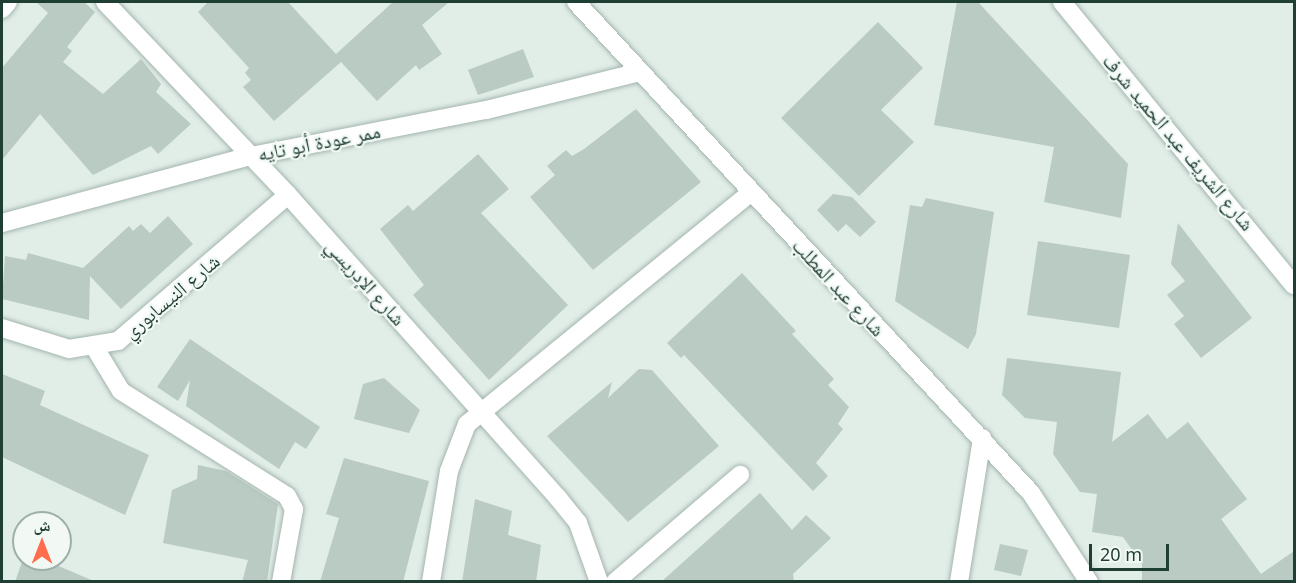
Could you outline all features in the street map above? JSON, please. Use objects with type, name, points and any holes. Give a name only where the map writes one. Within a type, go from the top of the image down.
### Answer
[{"type":"street","points":[[2,9],[8,2]]},
{"type":"street","name":"شارع الإدريسي","points":[[105,2],[288,195],[482,410],[578,523],[599,582]]},
{"type":"street","name":"شارع عبد المطلب","points":[[576,2],[750,193],[982,438],[1031,493],[1089,582]]},
{"type":"street","name":"شارع الشريف عبد الحميد شرف","points":[[1062,2],[1294,285]]},
{"type":"street","name":"ممر عودة أبو تايه","points":[[2,223],[251,156],[486,110],[640,72]]},
{"type":"street","points":[[431,582],[456,447],[482,410],[750,193]]},
{"type":"street","name":"شارع النيسابوري","points":[[95,348],[138,327],[288,195]]},
{"type":"street","points":[[2,328],[48,344],[95,348],[121,391],[287,496],[294,509],[281,582]]},
{"type":"street","points":[[959,582],[982,438]]},
{"type":"street","points":[[615,582],[740,475]]},
{"type":"building","points":[[36,2],[84,2],[95,12],[67,47],[72,51],[63,62],[103,94],[141,59],[161,84],[156,92],[191,124],[158,154],[151,146],[93,175],[40,114],[2,160],[2,68],[48,13]]},
{"type":"building","points":[[208,2],[288,2],[336,54],[393,2],[449,2],[422,25],[442,54],[419,70],[416,65],[377,101],[341,62],[274,121],[243,87],[251,80],[245,73],[249,68],[198,12]]},
{"type":"building","points":[[957,2],[978,2],[1128,164],[1121,218],[1044,202],[1054,147],[934,125]]},
{"type":"building","points":[[878,22],[923,68],[881,110],[914,142],[859,196],[781,118]]},
{"type":"building","points":[[523,49],[534,77],[478,95],[468,70]]},
{"type":"building","points":[[636,109],[701,182],[593,270],[530,197],[555,175],[547,166],[566,150],[572,156],[584,149]]},
{"type":"building","points":[[478,154],[509,189],[481,213],[568,305],[489,380],[413,295],[424,285],[380,229],[408,205],[413,211]]},
{"type":"building","points":[[833,194],[852,197],[876,222],[860,237],[846,224],[838,232],[817,210]]},
{"type":"building","points":[[926,198],[994,212],[976,334],[968,349],[895,301],[910,205],[922,207]]},
{"type":"building","points":[[168,216],[193,244],[121,309],[90,276],[89,320],[2,299],[5,256],[26,260],[28,253],[83,268],[129,226],[133,231],[141,224],[150,233]]},
{"type":"building","points":[[1178,223],[1252,318],[1201,358],[1174,324],[1184,316],[1167,295],[1185,281],[1171,264]]},
{"type":"building","points":[[1038,241],[1130,255],[1119,328],[1027,315]]},
{"type":"building","points":[[742,273],[796,331],[792,334],[834,379],[828,385],[849,407],[838,424],[843,429],[816,463],[828,476],[813,491],[684,355],[681,358],[667,343]]},
{"type":"building","points":[[190,339],[320,427],[306,449],[295,442],[279,469],[186,406],[190,380],[178,401],[157,387]]},
{"type":"building","points":[[1007,358],[1121,372],[1112,442],[1148,414],[1167,439],[1188,422],[1247,499],[1221,519],[1261,574],[1294,551],[1294,582],[1142,582],[1142,564],[1123,537],[1092,532],[1097,494],[1080,492],[1053,454],[1057,422],[1025,418],[1002,395]]},
{"type":"building","points":[[639,369],[652,370],[719,446],[628,522],[547,436],[612,382],[608,398]]},
{"type":"building","points":[[2,374],[45,391],[40,405],[149,455],[125,515],[2,457]]},
{"type":"building","points":[[384,378],[420,410],[409,433],[354,419],[363,384]]},
{"type":"building","points":[[344,458],[429,481],[403,582],[320,582],[339,518],[326,514]]},
{"type":"building","points":[[198,465],[226,471],[278,504],[267,582],[242,582],[248,560],[163,543],[172,490],[197,479]]},
{"type":"building","points":[[760,493],[792,530],[806,515],[831,538],[793,574],[794,582],[661,582]]},
{"type":"building","points":[[475,499],[512,511],[508,535],[541,545],[536,582],[462,582]]},
{"type":"building","points":[[1000,544],[1028,550],[1021,576],[994,570]]},
{"type":"building","points":[[19,571],[70,571],[96,582],[15,582]]}]
